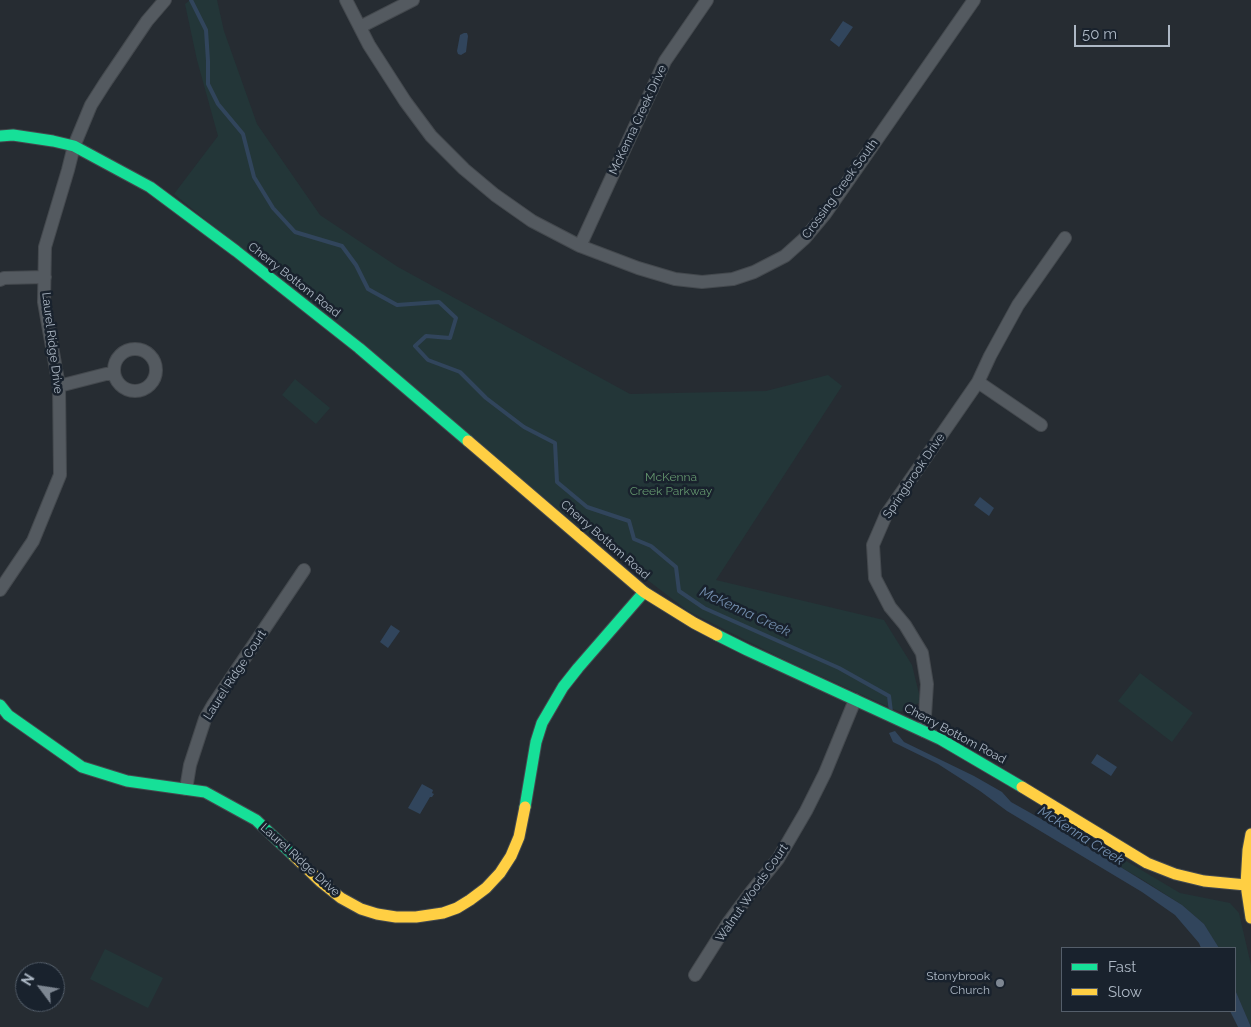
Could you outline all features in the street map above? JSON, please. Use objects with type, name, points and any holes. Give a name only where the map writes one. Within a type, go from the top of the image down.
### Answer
[{"type":"main road","name":"Cherry Bottom Road","points":[[0,136],[13,135],[74,146],[150,187],[294,296],[374,361],[644,592],[694,623],[756,654],[924,731],[986,765],[1147,863],[1175,874],[1204,881],[1246,886]]},
{"type":"main road","name":"Laurel Ridge Drive","points":[[0,705],[8,715],[82,767],[128,782],[186,788],[205,792],[256,820],[322,882],[341,898],[361,909],[396,917],[443,913],[457,908],[486,888],[500,873],[511,856],[524,816],[536,742],[542,723],[563,687],[644,592]]},
{"type":"main road","points":[[1251,834],[1246,886],[1251,918]]},
{"type":"street","name":"Laurel Ridge Drive","points":[[0,590],[33,541],[60,475],[59,386],[44,302],[45,247],[74,146],[91,106],[147,21],[165,0]]},
{"type":"street","name":"Crossing Creek South","points":[[346,0],[369,46],[405,101],[431,136],[464,169],[495,195],[532,221],[580,246],[638,268],[675,279],[702,282],[733,279],[754,272],[785,256],[805,238],[824,214],[974,0]]},
{"type":"street","points":[[360,27],[413,0]]},
{"type":"street","name":"McKenna Creek Drive","points":[[580,246],[665,61],[707,0]]},
{"type":"street","name":"Springbrook Drive","points":[[924,731],[927,684],[922,653],[905,625],[890,607],[875,578],[873,545],[886,515],[978,382],[1018,305],[1065,238]]},
{"type":"street","points":[[0,280],[4,278],[45,277]]},
{"type":"street","points":[[59,386],[106,374],[114,374]]},
{"type":"street","points":[[978,382],[1041,426]]},
{"type":"street","name":"Laurel Ridge Court","points":[[186,788],[190,765],[205,719],[304,570]]},
{"type":"street","name":"Walnut Woods Court","points":[[695,975],[728,923],[778,859],[806,811],[825,773],[855,700]]},
{"type":"green space","name":"McKenna Creek Parkway","points":[[190,0],[217,0],[224,31],[257,124],[320,215],[398,267],[630,394],[766,391],[828,375],[842,386],[716,580],[884,620],[912,665],[921,702],[900,712],[787,661],[688,611],[603,546],[174,194],[218,136],[197,60],[185,4]]},
{"type":"green space","points":[[295,379],[330,408],[316,424],[282,395]]},
{"type":"green space","points":[[1140,673],[1193,713],[1172,742],[1118,701]]},
{"type":"green space","points":[[1101,846],[1180,893],[1230,903],[1239,913],[1251,965],[1251,1027],[1236,992],[1236,947],[1218,947],[1204,924],[1182,905],[1093,851]]},
{"type":"green space","points":[[105,949],[163,978],[148,1008],[90,979]]},
{"type":"water","points":[[843,21],[853,27],[839,47],[830,40]]},
{"type":"water","points":[[467,33],[468,36],[466,52],[461,55],[457,51],[460,35]]},
{"type":"water","points":[[980,497],[994,508],[989,516],[974,505]]},
{"type":"water","points":[[391,625],[400,631],[388,648],[380,642]]},
{"type":"water","points":[[895,731],[904,742],[974,776],[1002,792],[1011,802],[1059,829],[1182,905],[1204,924],[1218,947],[1201,947],[1175,915],[1142,892],[1007,811],[938,764],[893,742],[889,733]]},
{"type":"water","points":[[1097,754],[1117,767],[1111,776],[1091,763]]},
{"type":"water","points":[[422,784],[433,790],[432,793],[434,794],[430,797],[420,814],[408,808]]},
{"type":"water","points":[[1236,992],[1251,1027],[1238,1027],[1230,1012],[1236,1012]]},
{"type":"waterway","name":"McKenna Creek","points":[[191,0],[206,30],[208,84],[218,104],[243,134],[254,177],[273,208],[295,232],[342,246],[356,265],[368,289],[397,305],[439,302],[456,318],[450,338],[426,336],[415,346],[428,360],[460,372],[486,398],[524,427],[555,443],[557,482],[587,507],[629,521],[634,539],[651,546],[676,567],[679,591],[704,608],[839,668],[889,696],[891,712]]},
{"type":"traffic: fast","points":[[0,136],[13,135],[74,146],[150,187],[236,251],[359,348],[468,441]]},
{"type":"traffic: fast","points":[[525,807],[536,742],[542,723],[563,687],[644,592]]},
{"type":"traffic: fast","points":[[717,635],[940,739],[1022,787]]},
{"type":"traffic: fast","points":[[0,705],[8,715],[82,767],[127,781],[205,792],[256,820],[294,856]]},
{"type":"traffic: slow","points":[[468,441],[644,592],[717,635]]},
{"type":"traffic: slow","points":[[1022,787],[1147,863],[1175,874],[1204,881],[1246,885]]},
{"type":"traffic: slow","points":[[294,856],[341,898],[361,909],[396,917],[416,917],[443,913],[457,908],[470,900],[486,888],[500,873],[511,856],[519,837],[525,807]]},
{"type":"traffic: slow","points":[[1251,834],[1246,885],[1251,918]]},
{"type":"place","name":"Stonybrook Church","points":[[1000,983]]}]
